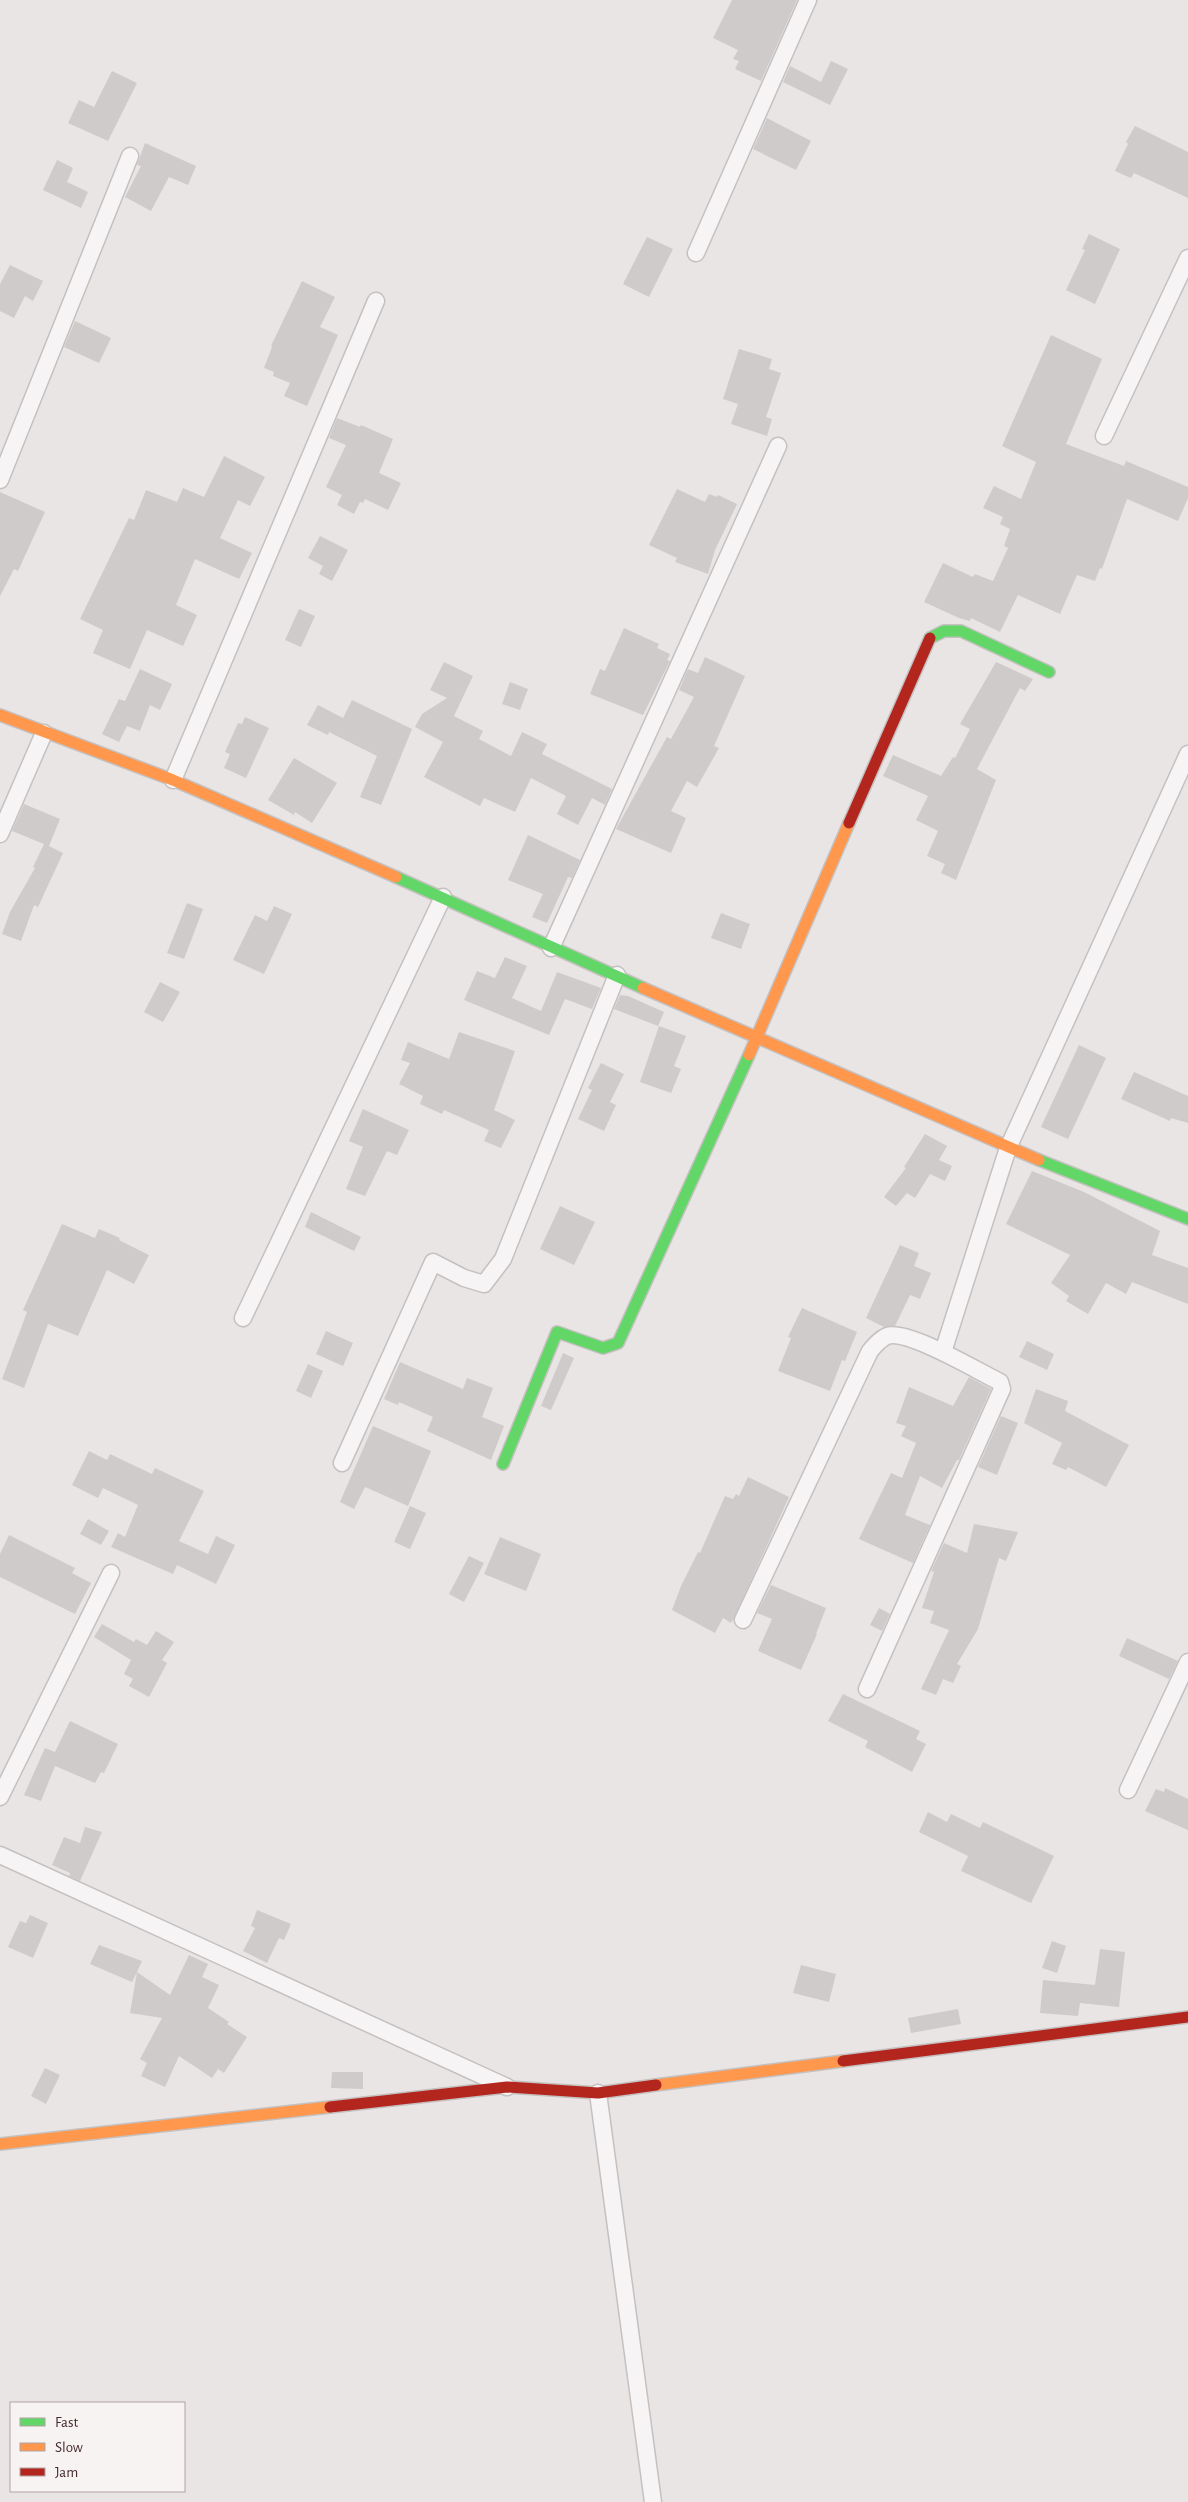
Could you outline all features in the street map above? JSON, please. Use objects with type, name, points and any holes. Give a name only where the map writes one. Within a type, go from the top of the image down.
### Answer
[{"type":"street","points":[[696,253],[808,0]]},
{"type":"street","points":[[0,480],[130,156]]},
{"type":"street","points":[[1104,436],[1188,258]]},
{"type":"street","points":[[173,780],[376,301]]},
{"type":"street","points":[[551,948],[778,446]]},
{"type":"street","points":[[503,1464],[556,1332],[603,1348],[618,1343],[757,1037],[928,638],[944,631],[961,631],[1049,672]]},
{"type":"street","points":[[0,715],[173,780],[443,897],[551,948],[617,975],[1008,1148],[1188,1219]]},
{"type":"street","points":[[0,834],[44,733]]},
{"type":"street","points":[[943,1352],[1008,1148],[1188,754]]},
{"type":"street","points":[[243,1318],[443,897]]},
{"type":"street","points":[[342,1463],[432,1262],[464,1278],[484,1284],[503,1259],[617,975]]},
{"type":"street","points":[[743,1620],[870,1351],[877,1342],[888,1336],[902,1337],[943,1352],[968,1367],[1000,1382],[1002,1388],[867,1689]]},
{"type":"street","points":[[0,1797],[111,1573]]},
{"type":"street","points":[[1128,1790],[1188,1662]]},
{"type":"street","points":[[0,1855],[507,2087]]},
{"type":"street","points":[[0,2144],[507,2087],[598,2093],[1188,2017]]},
{"type":"street","points":[[598,2093],[653,2502]]},
{"type":"building","points":[[732,0],[797,0],[761,81],[735,69],[739,61],[733,59],[738,50],[713,38]]},
{"type":"building","points":[[831,61],[848,69],[830,105],[783,82],[790,66],[821,82]]},
{"type":"building","points":[[112,71],[137,83],[108,141],[68,123],[79,100],[94,107]]},
{"type":"building","points":[[767,118],[811,141],[796,170],[753,149]]},
{"type":"building","points":[[1135,126],[1188,152],[1188,198],[1134,173],[1131,178],[1115,171],[1128,144],[1126,142]]},
{"type":"building","points":[[145,143],[196,166],[188,185],[169,177],[151,211],[125,197],[141,166],[137,165]]},
{"type":"building","points":[[57,160],[73,168],[67,182],[88,192],[81,208],[43,190]]},
{"type":"building","points":[[1089,234],[1120,249],[1095,304],[1066,290],[1085,250],[1082,249]]},
{"type":"building","points":[[647,237],[673,249],[649,297],[623,284]]},
{"type":"building","points":[[10,265],[43,281],[33,301],[25,296],[14,318],[0,311],[0,284]]},
{"type":"building","points":[[302,281],[335,297],[320,327],[338,335],[307,406],[284,396],[290,383],[273,376],[274,372],[264,368],[271,346]]},
{"type":"building","points":[[75,321],[111,338],[99,363],[64,347]]},
{"type":"building","points":[[1051,335],[1102,359],[1066,444],[1124,466],[1126,461],[1188,487],[1188,498],[1178,521],[1127,499],[1102,569],[1100,568],[1095,581],[1077,575],[1060,614],[1018,595],[1000,632],[971,618],[970,621],[959,618],[924,602],[943,563],[973,577],[975,574],[993,581],[1008,548],[1004,546],[1010,529],[1000,524],[1003,517],[983,508],[994,486],[1021,499],[1036,462],[1002,446]]},
{"type":"building","points":[[739,349],[772,359],[769,369],[781,373],[766,417],[772,419],[767,436],[731,424],[738,404],[723,399]]},
{"type":"building","points":[[337,418],[360,427],[361,425],[393,439],[379,473],[401,483],[388,510],[365,499],[363,503],[360,502],[354,514],[337,505],[342,495],[326,487],[346,445],[329,438]]},
{"type":"building","points":[[224,456],[265,477],[250,506],[238,500],[220,538],[252,553],[239,579],[195,559],[176,605],[197,615],[183,646],[147,630],[130,669],[93,653],[103,630],[80,619],[129,518],[134,520],[146,490],[177,502],[183,488],[204,497]]},
{"type":"building","points":[[677,489],[705,502],[709,494],[717,497],[718,495],[737,504],[715,550],[708,574],[675,562],[677,558],[649,545]]},
{"type":"building","points":[[0,492],[45,512],[18,571],[14,569],[0,596]]},
{"type":"building","points":[[320,536],[348,550],[332,581],[319,574],[323,566],[308,558]]},
{"type":"building","points":[[299,609],[315,616],[301,647],[285,640]]},
{"type":"building","points":[[624,628],[659,644],[657,648],[670,654],[667,660],[670,661],[643,715],[590,694],[600,669],[605,671]]},
{"type":"building","points":[[705,657],[745,676],[714,746],[719,748],[697,787],[687,781],[671,811],[686,818],[671,853],[616,829],[667,737],[671,739],[694,697],[679,690],[688,669],[698,673]]},
{"type":"building","points":[[444,662],[473,676],[454,716],[483,731],[479,739],[511,756],[522,732],[547,744],[542,754],[612,789],[605,805],[592,798],[578,825],[557,814],[566,796],[531,778],[515,812],[484,798],[480,806],[424,777],[443,742],[415,727],[422,714],[447,698],[430,690]]},
{"type":"building","points":[[996,662],[1033,679],[1025,691],[1020,688],[977,769],[996,780],[956,880],[941,873],[945,864],[927,856],[938,831],[916,820],[928,796],[883,776],[893,755],[941,776],[953,757],[955,758],[970,729],[960,724]]},
{"type":"building","points":[[140,669],[172,684],[160,710],[150,705],[140,731],[127,726],[119,742],[102,734],[119,699],[125,701]]},
{"type":"building","points":[[510,682],[528,689],[520,710],[502,704]]},
{"type":"building","points":[[352,700],[412,729],[381,805],[360,797],[377,756],[329,732],[328,735],[307,725],[318,705],[343,718]]},
{"type":"building","points":[[245,717],[269,728],[246,778],[224,768],[230,754],[225,752],[238,723],[242,724]]},
{"type":"building","points":[[294,758],[337,783],[312,823],[295,812],[294,815],[268,800]]},
{"type":"building","points":[[24,804],[60,819],[49,846],[63,853],[38,907],[34,905],[21,941],[2,934],[10,912],[35,868],[33,867],[44,844],[12,831]]},
{"type":"building","points":[[528,835],[580,860],[572,878],[568,877],[547,923],[532,917],[543,894],[508,880]]},
{"type":"building","points":[[187,903],[203,909],[184,959],[167,953]]},
{"type":"building","points":[[274,906],[292,914],[264,974],[233,960],[255,915],[267,921]]},
{"type":"building","points":[[721,913],[750,924],[741,949],[711,938]]},
{"type":"building","points":[[505,957],[527,966],[512,998],[541,1011],[557,972],[601,988],[592,1009],[565,999],[549,1035],[464,1000],[477,971],[495,978]]},
{"type":"building","points":[[160,982],[180,992],[163,1022],[144,1012]]},
{"type":"building","points":[[620,995],[628,996],[664,1012],[658,1026],[614,1009]]},
{"type":"building","points":[[659,1026],[686,1036],[674,1066],[681,1069],[671,1093],[640,1082]]},
{"type":"building","points":[[459,1032],[515,1051],[494,1110],[515,1120],[501,1148],[484,1141],[489,1130],[444,1110],[442,1114],[420,1104],[423,1096],[399,1084],[410,1063],[401,1060],[408,1042],[449,1059]]},
{"type":"building","points":[[1079,1045],[1106,1058],[1068,1139],[1041,1127]]},
{"type":"building","points":[[601,1063],[624,1074],[610,1102],[616,1105],[604,1131],[578,1119],[592,1090],[588,1088]]},
{"type":"building","points":[[1134,1072],[1188,1096],[1188,1123],[1171,1118],[1170,1121],[1121,1099]]},
{"type":"building","points":[[363,1109],[409,1130],[397,1155],[387,1151],[365,1196],[346,1189],[363,1147],[349,1141]]},
{"type":"building","points":[[925,1134],[947,1146],[939,1160],[952,1166],[945,1181],[930,1174],[915,1198],[907,1193],[896,1206],[884,1197],[906,1168],[904,1167]]},
{"type":"building","points":[[1032,1171],[1084,1192],[1160,1231],[1152,1255],[1188,1268],[1188,1304],[1132,1282],[1126,1294],[1106,1283],[1088,1314],[1066,1301],[1069,1296],[1051,1283],[1070,1255],[1006,1224]]},
{"type":"building","points":[[560,1206],[595,1222],[574,1265],[540,1249]]},
{"type":"building","points":[[311,1212],[361,1237],[354,1251],[305,1227]]},
{"type":"building","points":[[62,1224],[95,1238],[99,1229],[120,1238],[119,1240],[149,1255],[134,1284],[107,1270],[78,1336],[48,1324],[24,1388],[2,1379],[27,1312],[23,1310]]},
{"type":"building","points":[[900,1245],[919,1253],[914,1266],[931,1273],[920,1299],[910,1295],[895,1326],[884,1327],[866,1318]]},
{"type":"building","points":[[802,1308],[857,1332],[845,1361],[842,1360],[830,1391],[778,1371],[791,1338],[788,1337]]},
{"type":"building","points":[[326,1331],[353,1343],[343,1366],[316,1354]]},
{"type":"building","points":[[1027,1341],[1054,1354],[1047,1370],[1019,1357]]},
{"type":"building","points":[[563,1353],[574,1358],[551,1410],[541,1406]]},
{"type":"building","points":[[400,1362],[463,1389],[467,1378],[493,1388],[482,1417],[504,1426],[491,1460],[427,1431],[433,1417],[399,1402],[398,1405],[384,1399]]},
{"type":"building","points":[[308,1364],[323,1371],[311,1398],[296,1391]]},
{"type":"building","points":[[969,1377],[991,1389],[959,1460],[957,1460],[942,1488],[920,1476],[905,1515],[930,1525],[913,1563],[859,1539],[891,1473],[902,1478],[916,1443],[901,1436],[906,1426],[896,1423],[909,1387],[953,1406]]},
{"type":"building","points":[[1036,1389],[1068,1401],[1065,1411],[1129,1445],[1106,1487],[1068,1467],[1066,1470],[1052,1464],[1062,1443],[1024,1423]]},
{"type":"building","points":[[1001,1416],[1018,1423],[997,1475],[978,1467]]},
{"type":"building","points":[[373,1426],[431,1451],[408,1506],[365,1487],[354,1509],[340,1502]]},
{"type":"building","points":[[89,1451],[107,1460],[110,1454],[152,1474],[155,1468],[204,1491],[179,1541],[208,1554],[216,1536],[235,1545],[216,1584],[177,1565],[173,1574],[111,1547],[118,1533],[125,1537],[138,1505],[103,1488],[98,1498],[72,1485]]},
{"type":"building","points":[[748,1477],[789,1497],[734,1618],[731,1623],[723,1618],[715,1633],[672,1610],[681,1586],[698,1552],[700,1553],[725,1496],[733,1499],[736,1494],[739,1496]]},
{"type":"building","points":[[410,1506],[426,1513],[410,1549],[394,1542]]},
{"type":"building","points":[[88,1519],[109,1531],[101,1545],[80,1534]]},
{"type":"building","points":[[974,1524],[1018,1532],[1006,1561],[999,1558],[978,1629],[957,1664],[961,1666],[953,1683],[943,1679],[936,1695],[921,1689],[949,1630],[930,1623],[934,1611],[922,1608],[934,1572],[931,1571],[944,1543],[967,1553]]},
{"type":"building","points":[[9,1535],[75,1568],[72,1573],[91,1583],[75,1614],[0,1577],[0,1554]]},
{"type":"building","points":[[500,1537],[541,1554],[526,1591],[484,1574]]},
{"type":"building","points":[[469,1556],[484,1563],[464,1602],[449,1594]]},
{"type":"building","points":[[771,1585],[826,1608],[801,1670],[758,1651],[772,1619],[757,1613]]},
{"type":"building","points":[[879,1608],[890,1614],[882,1631],[870,1625]]},
{"type":"building","points":[[102,1624],[134,1642],[136,1639],[147,1645],[156,1631],[174,1642],[162,1660],[167,1663],[149,1697],[129,1686],[133,1679],[124,1674],[131,1660],[94,1637]]},
{"type":"building","points":[[1127,1638],[1178,1661],[1169,1679],[1119,1656]]},
{"type":"building","points":[[843,1694],[920,1731],[916,1739],[926,1744],[912,1772],[865,1747],[868,1741],[828,1721]]},
{"type":"building","points":[[70,1721],[118,1744],[104,1773],[101,1772],[95,1783],[55,1766],[41,1801],[24,1795],[45,1748],[55,1752]]},
{"type":"building","points":[[1165,1788],[1188,1799],[1188,1830],[1145,1811],[1156,1789],[1164,1792]]},
{"type":"building","points":[[928,1812],[947,1822],[951,1814],[980,1828],[983,1822],[1054,1856],[1031,1903],[961,1871],[968,1856],[919,1832]]},
{"type":"building","points":[[85,1827],[102,1832],[80,1881],[69,1876],[70,1873],[52,1865],[64,1837],[80,1843]]},
{"type":"building","points":[[257,1910],[291,1924],[284,1940],[279,1938],[267,1963],[243,1951],[255,1928],[251,1926]]},
{"type":"building","points":[[30,1915],[48,1923],[33,1958],[8,1947],[20,1921],[26,1923]]},
{"type":"building","points":[[1052,1941],[1066,1946],[1057,1973],[1042,1968]]},
{"type":"building","points":[[99,1945],[142,1961],[132,1982],[90,1964]]},
{"type":"building","points":[[1100,1949],[1125,1952],[1119,2007],[1080,2003],[1078,2016],[1040,2013],[1043,1980],[1095,1985]]},
{"type":"building","points":[[189,1955],[208,1964],[202,1977],[219,1985],[208,2008],[229,2022],[227,2024],[247,2037],[224,2073],[218,2069],[212,2078],[179,2056],[165,2087],[141,2076],[147,2063],[140,2059],[162,2018],[130,2013],[137,1972],[170,1995]]},
{"type":"building","points":[[801,1965],[836,1974],[829,2002],[793,1993]]},
{"type":"building","points":[[958,2009],[961,2024],[911,2033],[908,2018]]},
{"type":"building","points":[[45,2068],[60,2075],[46,2104],[31,2096]]},
{"type":"building","points":[[332,2072],[363,2072],[363,2089],[331,2088]]},
{"type":"traffic: fast","points":[[930,638],[944,631],[961,631],[1049,672]]},
{"type":"traffic: fast","points":[[396,877],[643,988]]},
{"type":"traffic: fast","points":[[503,1464],[557,1332],[603,1348],[618,1343],[749,1055]]},
{"type":"traffic: fast","points":[[1039,1160],[1188,1219]]},
{"type":"traffic: slow","points":[[0,715],[173,780],[396,877]]},
{"type":"traffic: slow","points":[[749,1055],[849,823]]},
{"type":"traffic: slow","points":[[643,988],[1039,1160]]},
{"type":"traffic: slow","points":[[656,2085],[843,2061]]},
{"type":"traffic: slow","points":[[0,2144],[330,2107]]},
{"type":"traffic: jam","points":[[849,823],[930,638]]},
{"type":"traffic: jam","points":[[843,2061],[1188,2017]]},
{"type":"traffic: jam","points":[[330,2107],[507,2087],[598,2093],[656,2085]]}]
